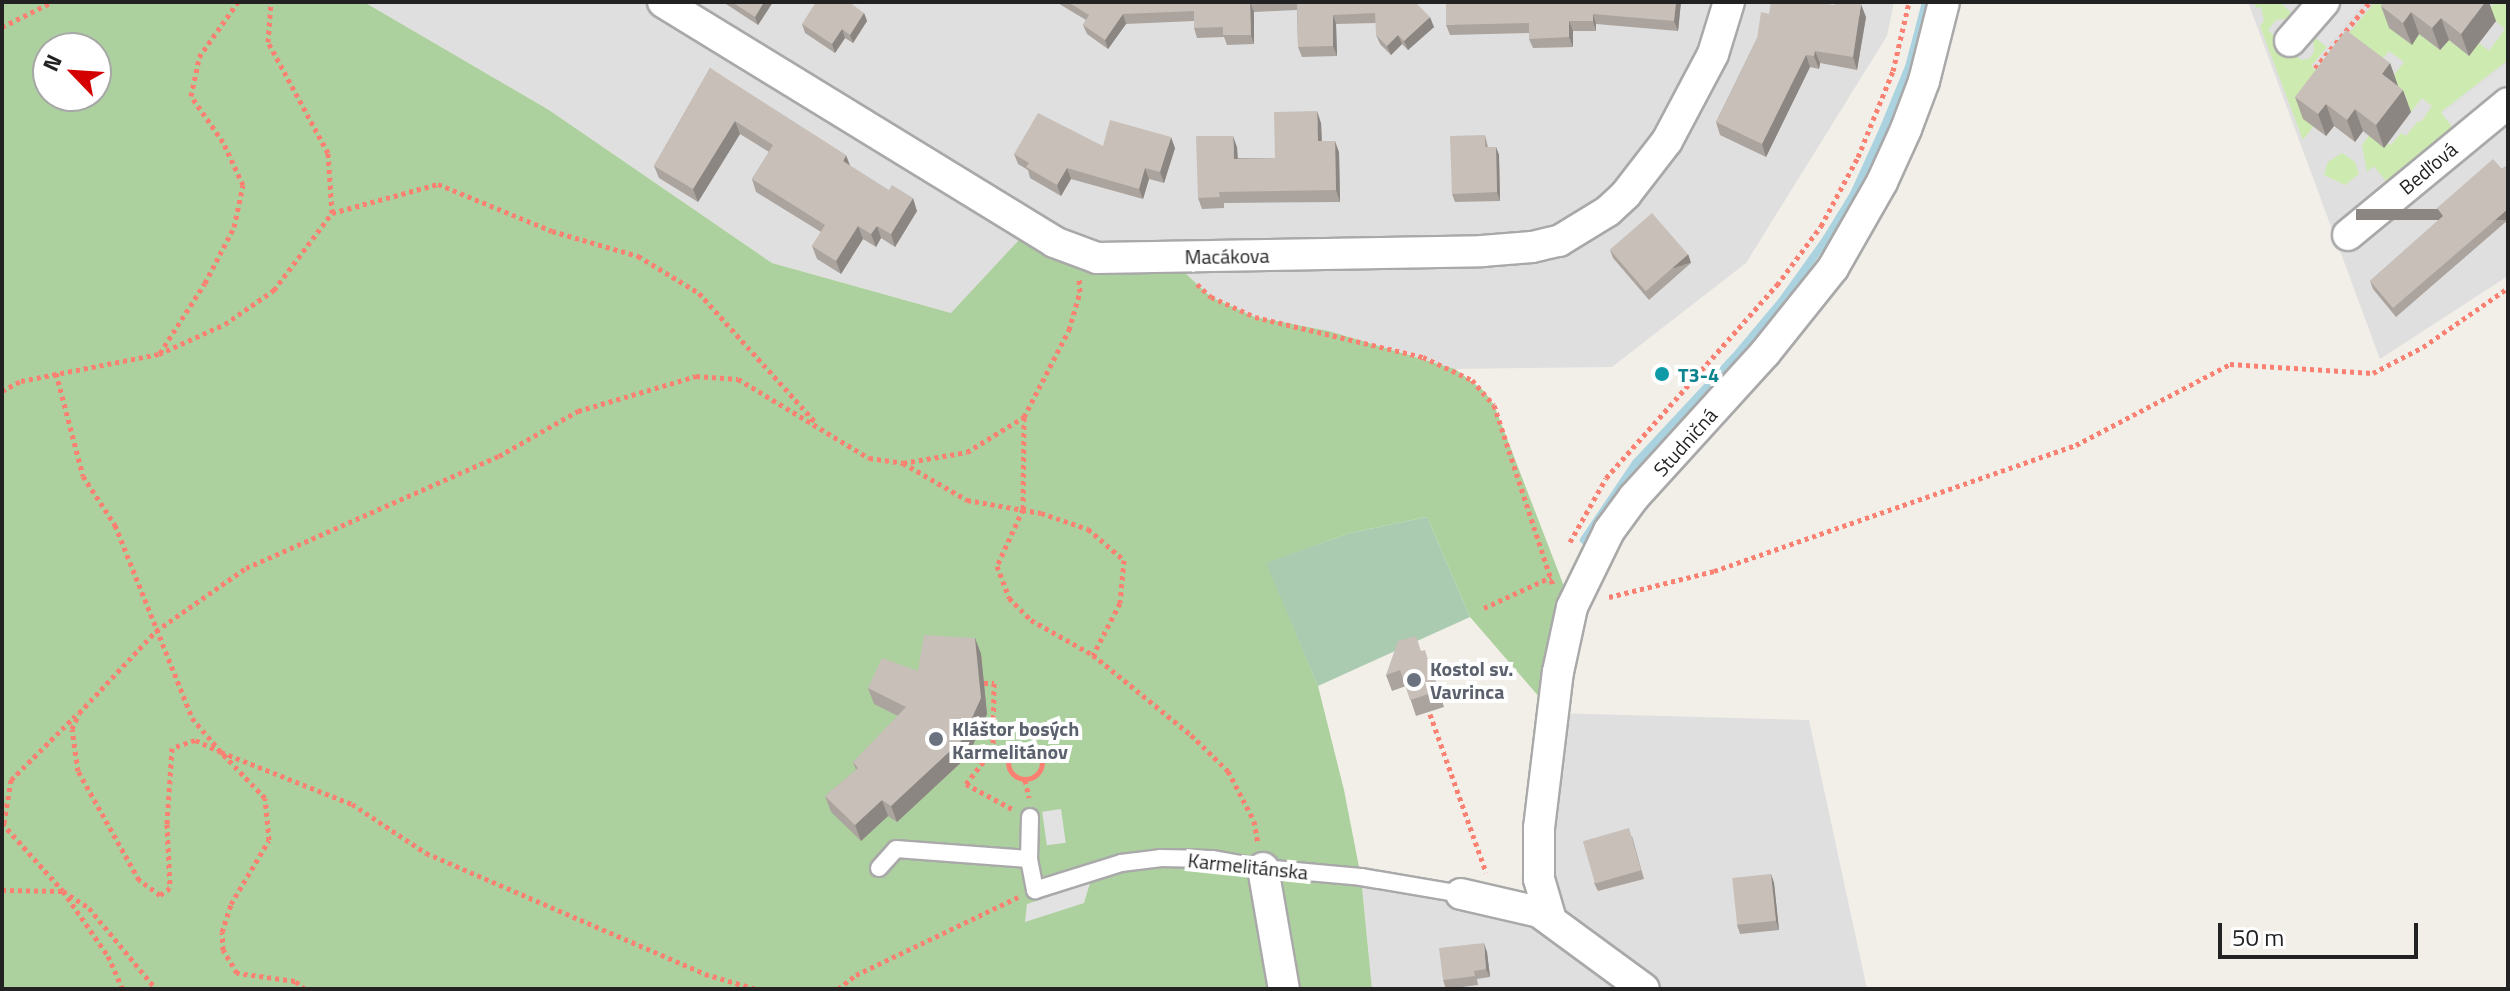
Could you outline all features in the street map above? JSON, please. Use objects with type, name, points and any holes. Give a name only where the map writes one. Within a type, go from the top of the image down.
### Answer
[{"type":"street","name":"Macákova","points":[[663,2],[1078,253],[1097,258],[1482,251],[1532,247],[1559,241],[1617,203],[1667,141],[1702,80],[1729,2]]},
{"type":"street","name":"Studničná","points":[[1551,920],[1539,879],[1539,828],[1558,672],[1563,597],[1626,508],[1765,353],[1833,268],[1882,182],[1906,129],[1924,81],[1944,2]]},
{"type":"street","points":[[2290,41],[2324,2]]},
{"type":"street","name":"Bedľová","points":[[2348,235],[2508,103]]},
{"type":"street","points":[[1263,868],[1284,989]]},
{"type":"street","points":[[1461,894],[1539,912],[1644,989]]},
{"type":"lane","points":[[1030,817],[1029,859],[1035,890]]},
{"type":"lane","points":[[879,868],[896,849],[1029,859]]},
{"type":"lane","name":"Karmelitánska","points":[[1035,890],[1121,863],[1160,858],[1212,859],[1263,868],[1361,877],[1461,894]]},
{"type":"path","points":[[2,27],[52,2]]},
{"type":"path","points":[[159,354],[205,283],[234,227],[243,185],[223,142],[191,96],[199,57],[238,2]]},
{"type":"path","points":[[271,2],[268,42],[304,103],[328,153],[332,213]]},
{"type":"path","points":[[1565,557],[1575,527],[1606,478],[1777,285],[1821,226],[1858,157],[1893,71],[1909,2]]},
{"type":"path","points":[[2328,72],[2317,66],[2370,2]]},
{"type":"path","points":[[2,391],[21,381],[159,354],[225,324],[274,290],[332,213],[438,184],[552,231],[638,256],[699,293],[821,429]]},
{"type":"path","points":[[1078,253],[1080,292],[1069,330],[1024,417],[1023,509],[997,566],[1009,598],[1031,620],[1093,655],[1191,735],[1228,771],[1254,821],[1263,868]]},
{"type":"path","points":[[1180,257],[1185,273],[1211,297],[1255,317],[1423,357],[1472,380],[1494,405],[1551,577],[1563,597]]},
{"type":"path","points":[[1563,597],[1714,571],[2076,445],[2230,364],[2373,373],[2423,347],[2508,288]]},
{"type":"path","points":[[56,373],[83,476],[115,525],[192,718],[265,798],[269,840],[231,904],[222,932],[223,950],[237,973],[295,981],[305,989]]},
{"type":"path","points":[[123,989],[108,956],[63,891],[3,823],[11,780],[156,631],[246,568],[499,456],[578,411],[696,376],[738,379],[869,458],[903,463],[967,452],[1024,417]]},
{"type":"path","points":[[903,463],[967,500],[1023,509],[1088,529],[1124,560],[1120,603],[1093,655]]},
{"type":"path","points":[[1559,572],[1563,597]]},
{"type":"path","points":[[1484,608],[1551,577]]},
{"type":"path","points":[[984,683],[994,683],[993,749],[966,784],[995,802],[1030,817]]},
{"type":"path","points":[[79,713],[72,729],[78,771],[139,880],[160,895],[170,888],[167,824],[172,748],[195,740],[352,804],[426,853],[705,974],[756,989]]},
{"type":"path","points":[[1430,714],[1485,869]]},
{"type":"path","points":[[1009,754],[1023,745],[1033,747],[1041,755],[1040,771],[1025,780]]},
{"type":"path","points":[[993,749],[1009,754]]},
{"type":"path","points":[[1009,754],[1010,772],[1025,780],[1028,790]]},
{"type":"path","points":[[2,890],[63,891],[89,908],[156,989]]},
{"type":"path","points":[[838,989],[856,975],[919,943],[1035,890]]},
{"type":"shaded area","points":[[364,2],[1894,2],[1887,36],[1746,263],[1612,367],[1455,369],[1329,331],[1255,317],[1211,297],[1185,273],[951,313],[772,263],[549,110]]},
{"type":"shaded area","points":[[2248,2],[2508,2],[2508,276],[2380,359]]},
{"type":"shaded area","points":[[2337,2],[2363,2],[2327,47],[2311,34]]},
{"type":"shaded area","points":[[2508,63],[2508,91],[2456,131],[2442,114]]},
{"type":"shaded area","points":[[1553,713],[1809,720],[1867,989],[1372,989],[1361,877],[1527,909]]},
{"type":"shaded area","points":[[1061,809],[1066,843],[1047,845],[1042,812]]},
{"type":"shaded area","points":[[1090,883],[1084,903],[1025,922],[1027,904]]},
{"type":"green space","points":[[2,2],[364,2],[549,110],[772,263],[951,313],[1031,227],[1054,242],[1180,257],[1185,273],[1211,297],[1255,317],[1329,331],[1455,369],[1484,391],[1494,405],[1572,607],[1553,713],[1470,617],[1427,517],[1350,533],[1267,563],[1318,686],[1344,790],[1361,877],[1372,989],[2,989]]},
{"type":"green space","points":[[2254,2],[2280,2],[2293,15],[2292,18],[2276,20],[2268,30],[2301,60],[2309,59],[2314,52],[2313,36],[2327,47],[2311,66],[2317,71],[2313,127],[2303,140],[2260,26],[2264,21],[2261,7],[2256,8]]},
{"type":"green space","points":[[2375,2],[2408,2],[2412,44],[2419,34],[2440,50],[2449,40],[2469,55],[2479,43],[2489,51],[2505,29],[2486,13],[2495,2],[2508,2],[2508,60],[2441,112],[2454,129],[2389,185],[2374,166],[2367,172],[2362,145],[2369,136],[2384,147],[2387,143],[2391,145],[2401,133],[2406,136],[2418,121],[2421,122],[2432,106],[2422,98],[2411,112],[2402,105],[2407,98],[2390,80],[2404,62],[2389,51],[2375,68],[2323,64]]},
{"type":"green space","points":[[2342,153],[2355,162],[2359,174],[2345,185],[2324,175],[2328,162]]},
{"type":"green space","points":[[1427,517],[1470,617],[1318,686],[1266,563],[1350,533]]},
{"type":"building","points":[[732,2],[764,2],[755,17]]},
{"type":"building","points":[[816,2],[849,2],[864,13],[850,35],[842,29],[832,44],[802,24]]},
{"type":"building","points":[[1068,2],[1250,2],[1251,35],[1223,35],[1223,27],[1194,28],[1194,11],[1123,14],[1105,40],[1083,25],[1089,15]]},
{"type":"building","points":[[1297,2],[1415,2],[1430,17],[1404,41],[1398,35],[1387,46],[1376,35],[1375,13],[1333,15],[1333,46],[1298,47]]},
{"type":"building","points":[[1446,2],[1676,2],[1674,21],[1593,14],[1593,21],[1569,21],[1569,37],[1529,39],[1529,23],[1446,25]]},
{"type":"building","points":[[1771,2],[1861,4],[1853,57],[1815,51],[1814,56],[1806,55],[1762,144],[1716,122],[1757,39],[1761,12],[1769,14]]},
{"type":"building","points":[[2383,2],[2485,2],[2461,34],[2441,18],[2432,28],[2411,12],[2403,23],[2381,6]]},
{"type":"building","points":[[2346,30],[2390,63],[2382,74],[2403,90],[2376,125],[2355,109],[2347,120],[2326,104],[2318,114],[2295,97]]},
{"type":"building","points":[[710,68],[846,155],[843,161],[889,190],[892,185],[913,198],[891,234],[877,226],[871,234],[858,226],[836,261],[812,246],[825,225],[752,179],[773,145],[735,121],[693,189],[654,166]]},
{"type":"building","points":[[1317,111],[1318,141],[1335,141],[1336,190],[1219,192],[1220,197],[1198,198],[1196,136],[1233,136],[1234,159],[1275,158],[1274,112]]},
{"type":"building","points":[[1038,113],[1103,146],[1110,120],[1171,137],[1160,172],[1145,168],[1139,189],[1067,168],[1057,185],[1026,167],[1029,163],[1014,154]]},
{"type":"building","points":[[1485,135],[1485,147],[1496,147],[1497,192],[1452,194],[1450,136]]},
{"type":"building","points":[[2493,159],[2502,169],[2508,165],[2508,209],[2393,308],[2370,281],[2443,216],[2437,208]]},
{"type":"building","points":[[1652,213],[1688,255],[1646,291],[1610,250]]},
{"type":"building","name":"Kláštor bosých Karmelitánov","points":[[924,635],[975,638],[981,698],[962,740],[891,806],[882,800],[855,825],[825,796],[858,768],[853,762],[906,707],[868,688],[882,658],[918,671]]},
{"type":"building","name":"Kostol sv. Vavrinca","points":[[1416,636],[1421,651],[1425,650],[1438,691],[1410,700],[1400,670],[1386,675],[1398,641]]},
{"type":"building","points":[[1629,828],[1641,870],[1595,884],[1583,841]]},
{"type":"building","points":[[1771,874],[1776,921],[1737,925],[1732,878]]},
{"type":"building","points":[[1484,943],[1486,969],[1474,971],[1475,976],[1443,980],[1439,948]]},
{"type":"waterway","points":[[1584,540],[1636,463],[1735,357],[1782,301],[1825,241],[1854,194],[1883,130],[1909,67],[1926,2]]},
{"type":"place","name":"T3-4","points":[[1662,374]]},
{"type":"place","name":"Kostol sv. Vavrinca","points":[[1414,680]]},
{"type":"place","name":"Kláštor bosých Karmelitánov","points":[[936,739]]}]
